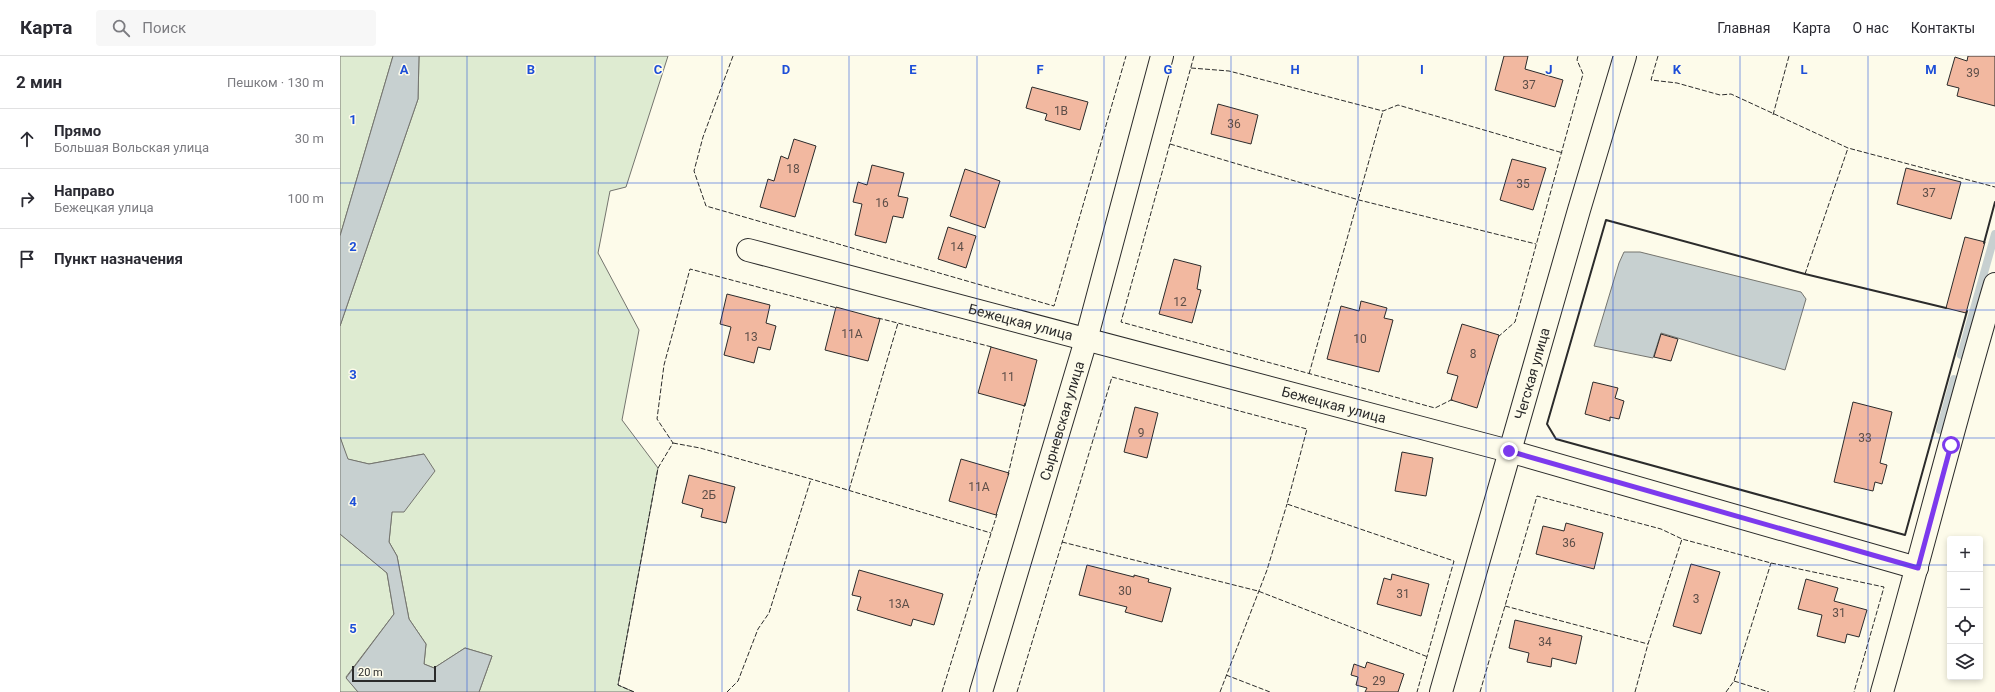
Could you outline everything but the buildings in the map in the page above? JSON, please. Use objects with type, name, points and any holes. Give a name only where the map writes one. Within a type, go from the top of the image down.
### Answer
[{"type":"street","name":"Сырневская улица","points":[[981,692],[1086,340],[1162,56]]},
{"type":"street","name":"Чегская улица","points":[[1441,692],[1509,451],[1625,56]]},
{"type":"street","name":"Бежецкая улица","points":[[748,250],[1509,451],[1918,568]]},
{"type":"street","points":[[1882,692],[1918,568],[1969,372],[1995,284]]},
{"type":"green space","points":[[340,56],[393,56],[340,236]]},
{"type":"green space","points":[[419,56],[668,56],[626,187],[610,191],[598,253],[639,330],[622,420],[658,468],[618,685],[634,692],[479,692],[492,656],[465,648],[434,668],[424,664],[426,644],[409,619],[397,556],[389,542],[392,511],[424,454],[369,464],[347,459],[340,437],[340,326],[418,99]]},
{"type":"green space","points":[[340,534],[387,573],[394,614],[346,677],[358,692],[340,692]]},
{"type":"shaded area","points":[[393,56],[419,56],[418,99],[340,326],[340,236]]},
{"type":"shaded area","points":[[1624,252],[1640,252],[1801,292],[1806,299],[1785,370],[1661,333],[1653,358],[1594,346],[1619,263]]},
{"type":"shaded area","points":[[340,437],[348,459],[369,464],[424,454],[435,471],[404,512],[392,512],[389,542],[397,556],[409,619],[426,644],[424,664],[434,668],[465,648],[492,656],[479,692],[358,692],[346,678],[394,614],[387,573],[340,534]]},
{"type":"waterway","points":[[1961,355],[1995,234]]},
{"type":"waterway","points":[[1940,430],[1954,379]]},
{"type":"fence","points":[[733,56],[703,137],[694,171],[706,206],[1054,306],[1126,56]]},
{"type":"fence","points":[[1194,56],[1121,322],[1435,408],[1454,400]]},
{"type":"fence","points":[[1498,337],[1515,322],[1583,74],[1577,60],[1578,56]]},
{"type":"fence","points":[[1658,56],[1651,80],[1677,83],[1720,95],[1731,94],[1848,148],[1995,187]]},
{"type":"fence","points":[[1773,115],[1789,56]]},
{"type":"fence","points":[[1191,68],[1229,71],[1383,111],[1398,105],[1563,153]]},
{"type":"fence","points":[[1309,374],[1383,111]]},
{"type":"fence","points":[[1170,144],[1359,200],[1536,244]]},
{"type":"fence","points":[[1805,274],[1848,148]]},
{"type":"fence","points":[[634,692],[618,685],[658,468],[673,443],[657,419],[664,365],[690,269],[837,308]]},
{"type":"fence","points":[[878,318],[992,347]]},
{"type":"fence","points":[[849,490],[898,323]]},
{"type":"fence","points":[[1017,692],[1112,377],[1307,429],[1287,504],[1454,561],[1417,692]]},
{"type":"fence","points":[[1008,475],[1025,403]]},
{"type":"fence","points":[[673,443],[700,448],[811,479],[991,533]]},
{"type":"fence","points":[[727,692],[738,681],[758,629],[769,613],[811,479]]},
{"type":"fence","points":[[1480,692],[1537,496],[1661,529],[1682,539],[1771,563],[1884,587],[1854,692]]},
{"type":"fence","points":[[1220,692],[1267,570],[1287,504]]},
{"type":"fence","points":[[942,692],[997,514]]},
{"type":"fence","points":[[1635,692],[1648,644],[1682,539]]},
{"type":"fence","points":[[1062,542],[1258,591],[1428,657]]},
{"type":"fence","points":[[1726,692],[1734,681],[1771,563]]},
{"type":"fence","points":[[1505,606],[1648,644]]},
{"type":"fence","points":[[1226,675],[1270,692]]},
{"type":"fence","points":[[1734,681],[1769,692]]},
{"type":"wall","points":[[1984,243],[1995,202]]},
{"type":"wall","points":[[1946,308],[1805,274],[1606,220],[1547,424],[1556,439],[1905,535],[1967,311]]},
{"type":"route","points":[[1509,451],[1918,568],[1951,445]]}]
